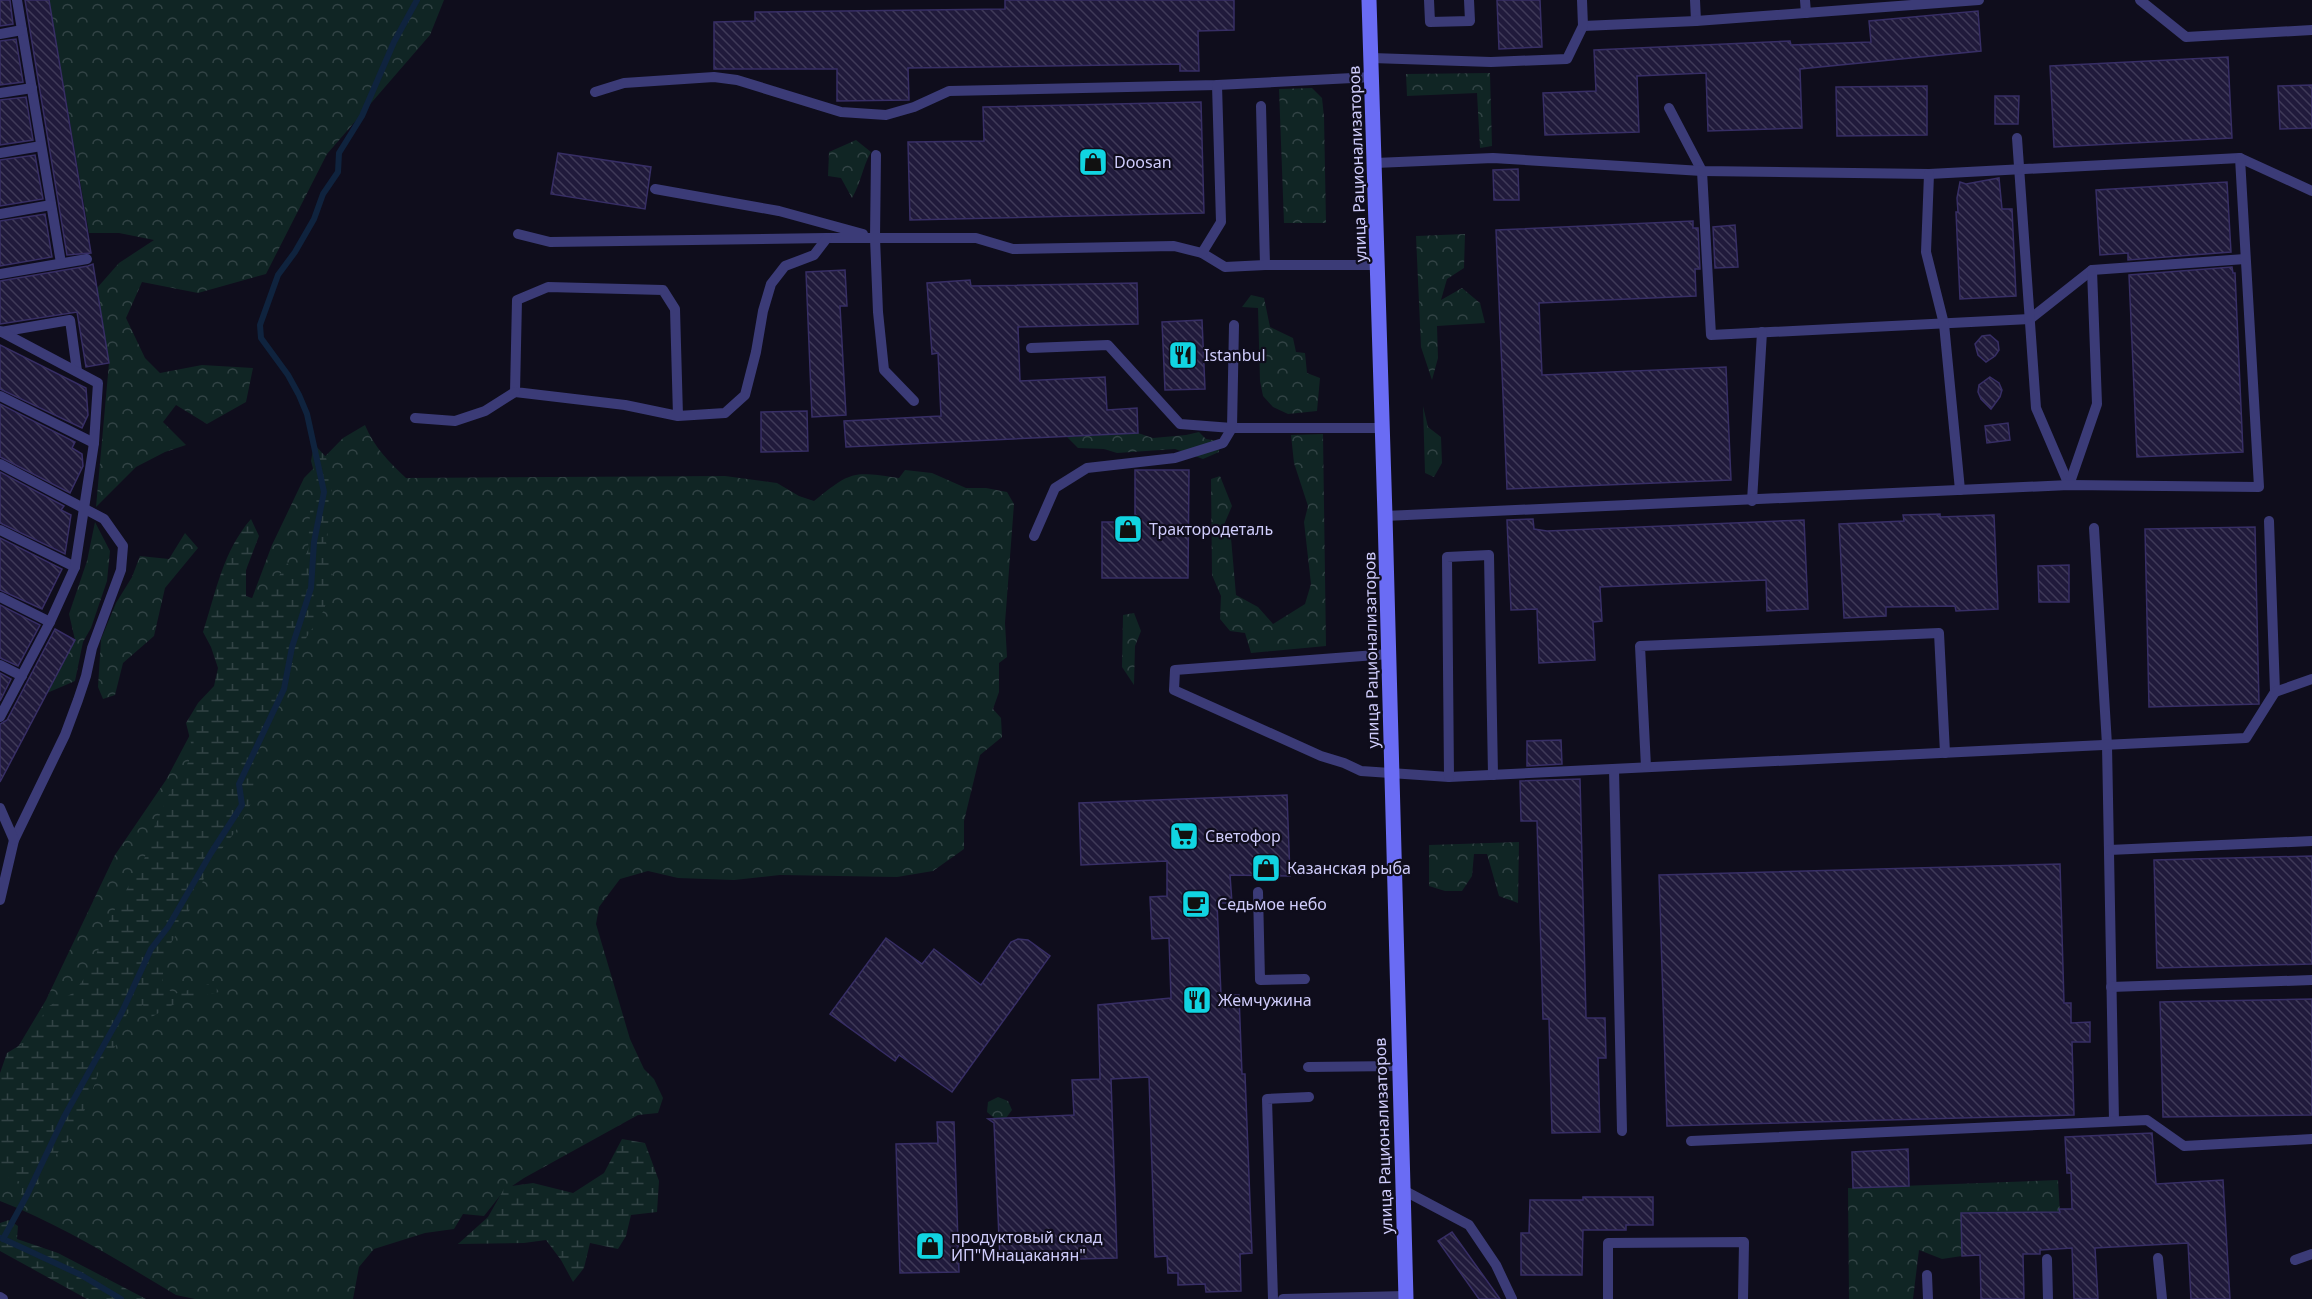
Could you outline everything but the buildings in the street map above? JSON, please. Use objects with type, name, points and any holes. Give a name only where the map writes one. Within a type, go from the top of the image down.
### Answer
[{"type":"main road","name":"улица Рационализаторов","points":[[1369,0],[1406,1297]]},
{"type":"lane","points":[[17,0],[61,263]]},
{"type":"lane","points":[[1429,0],[1430,22],[1470,21],[1469,0]]},
{"type":"lane","points":[[1372,58],[1491,62],[1567,59],[1583,26],[1582,0]]},
{"type":"lane","points":[[1695,0],[1696,21]]},
{"type":"lane","points":[[1805,0],[1806,13]]},
{"type":"lane","points":[[1583,26],[1696,21],[1979,0]]},
{"type":"lane","points":[[2140,0],[2186,37],[2312,30]]},
{"type":"lane","points":[[0,34],[22,30]]},
{"type":"lane","points":[[595,92],[624,83],[714,77],[737,80],[841,112],[886,115],[914,107],[949,91],[1217,85],[1372,77]]},
{"type":"lane","points":[[1202,253],[1221,222],[1217,85]]},
{"type":"lane","points":[[0,93],[32,88]]},
{"type":"lane","points":[[1261,106],[1265,265]]},
{"type":"lane","points":[[1670,108],[1702,171],[1712,335],[2030,319],[2092,270],[2245,259]]},
{"type":"lane","points":[[2017,138],[2021,169],[2036,408],[2068,485]]},
{"type":"lane","points":[[0,153],[41,146]]},
{"type":"lane","points":[[876,155],[875,238],[878,312],[884,370],[914,401]]},
{"type":"lane","points":[[1375,163],[1493,158],[1702,171],[1929,174],[2240,158],[2312,191]]},
{"type":"lane","points":[[1385,516],[2068,485],[2259,487],[2240,158]]},
{"type":"lane","points":[[1929,174],[1926,252],[1944,324],[1960,490]]},
{"type":"lane","points":[[655,189],[779,211],[875,238]]},
{"type":"lane","points":[[0,214],[51,205]]},
{"type":"lane","points":[[518,234],[550,242],[976,238],[1013,249],[1174,246],[1202,253],[1224,267],[1378,265]]},
{"type":"lane","points":[[415,418],[455,421],[485,411],[515,392],[625,405],[678,416],[725,413],[745,394],[771,284],[785,266],[814,255],[827,238]]},
{"type":"lane","points":[[0,274],[87,259]]},
{"type":"lane","points":[[2068,485],[2097,404],[2092,270]]},
{"type":"lane","points":[[515,392],[518,300],[548,287],[663,290],[675,309],[678,416]]},
{"type":"lane","points":[[0,332],[70,321],[77,372]]},
{"type":"lane","points":[[1035,536],[1055,488],[1087,468],[1175,458],[1224,443],[1232,428],[1234,324]]},
{"type":"lane","points":[[0,332],[98,383],[94,443],[75,567],[50,622],[0,717]]},
{"type":"lane","points":[[1752,501],[1762,332]]},
{"type":"lane","points":[[1031,348],[1108,345],[1180,424],[1232,428],[1383,428]]},
{"type":"lane","points":[[0,396],[94,443]]},
{"type":"lane","points":[[0,464],[104,519],[123,546],[121,570],[92,648],[86,676],[65,735],[14,840],[2,882],[0,900]]},
{"type":"lane","points":[[1389,654],[1175,670],[1174,690],[1321,756],[1361,771],[1449,777],[2246,738],[2275,692],[2269,521]]},
{"type":"lane","points":[[2094,528],[2107,745],[2114,1121]]},
{"type":"lane","points":[[0,530],[75,567]]},
{"type":"lane","points":[[1449,777],[1447,557],[1489,555],[1493,775]]},
{"type":"lane","points":[[0,597],[50,622]]},
{"type":"lane","points":[[1646,767],[1640,646],[1939,633],[1945,753]]},
{"type":"lane","points":[[0,665],[22,676]]},
{"type":"lane","points":[[2275,692],[2312,679]]},
{"type":"lane","points":[[1614,769],[1622,1131]]},
{"type":"lane","points":[[0,808],[14,840]]},
{"type":"lane","points":[[2109,850],[2312,841]]},
{"type":"lane","points":[[1258,892],[1260,980],[1305,979]]},
{"type":"lane","points":[[2111,987],[2312,980]]},
{"type":"lane","points":[[1308,1067],[1398,1066]]},
{"type":"lane","points":[[1273,1299],[1267,1099],[1309,1097]]},
{"type":"lane","points":[[1691,1142],[2147,1120],[2184,1146],[2312,1139]]},
{"type":"lane","points":[[1403,1190],[1469,1225],[1496,1265],[1512,1299]]},
{"type":"lane","points":[[1608,1299],[1608,1244],[1744,1242],[1743,1299]]},
{"type":"lane","points":[[2295,1260],[2312,1254]]},
{"type":"lane","points":[[2047,1258],[2048,1299]]},
{"type":"lane","points":[[2158,1258],[2162,1299]]},
{"type":"lane","points":[[1927,1275],[1928,1299]]},
{"type":"lane","points":[[1283,1299],[1406,1297]]},
{"type":"green space","points":[[49,0],[444,0],[430,35],[327,154],[266,274],[198,293],[142,282],[126,318],[145,358],[160,373],[202,365],[253,368],[246,402],[207,424],[176,405],[163,422],[186,445],[165,452],[136,467],[96,507],[109,363],[97,288],[119,263],[154,240],[119,233],[89,233]]},
{"type":"green space","points":[[1490,73],[1492,146],[1480,148],[1477,93],[1407,96],[1406,74]]},
{"type":"green space","points":[[1312,88],[1322,98],[1324,117],[1326,223],[1284,223],[1279,89]]},
{"type":"green space","points":[[856,140],[871,152],[852,198],[841,178],[828,176],[829,152]]},
{"type":"green space","points":[[1465,234],[1464,268],[1447,279],[1441,300],[1462,288],[1480,303],[1485,323],[1437,326],[1438,358],[1432,380],[1421,347],[1416,236]]},
{"type":"green space","points":[[1251,295],[1264,298],[1270,327],[1293,338],[1296,352],[1305,353],[1307,373],[1320,378],[1317,411],[1288,414],[1273,407],[1263,396],[1260,381],[1258,308],[1242,307]]},
{"type":"green space","points":[[1423,406],[1428,427],[1441,437],[1442,463],[1434,477],[1425,473]]},
{"type":"green space","points":[[365,425],[377,447],[406,478],[725,476],[777,483],[799,496],[814,501],[836,484],[853,476],[871,474],[899,478],[905,470],[932,473],[966,488],[986,488],[1007,492],[1014,504],[1005,623],[1007,657],[999,663],[999,692],[993,709],[1001,718],[1002,737],[980,755],[964,821],[964,849],[933,871],[897,877],[780,875],[734,880],[678,878],[648,871],[620,879],[599,907],[596,924],[630,1039],[644,1069],[654,1079],[663,1098],[658,1113],[638,1115],[524,1178],[503,1192],[484,1216],[463,1214],[454,1229],[425,1233],[374,1249],[359,1267],[353,1299],[195,1299],[176,1295],[68,1232],[0,1201],[0,1096],[12,1057],[46,1000],[115,855],[166,780],[227,665],[272,545],[304,478],[343,438]]},
{"type":"green space","points":[[1199,432],[1206,439],[1218,441],[1219,452],[1203,459],[1175,449],[1117,453],[1104,449],[1078,448],[1067,437],[1138,433],[1153,438]]},
{"type":"green space","points":[[1323,434],[1326,646],[1251,653],[1245,633],[1230,631],[1220,619],[1221,596],[1212,575],[1211,479],[1220,476],[1232,506],[1223,527],[1231,538],[1236,595],[1258,607],[1273,624],[1305,604],[1311,584],[1304,522],[1308,506],[1294,463],[1291,435]]},
{"type":"green space","points":[[314,444],[326,457],[332,492],[326,542],[333,577],[324,610],[303,643],[286,677],[272,720],[261,743],[254,771],[253,800],[235,832],[208,867],[197,897],[165,954],[162,984],[174,994],[213,983],[219,992],[178,1002],[148,1019],[143,1005],[127,1014],[116,1045],[99,1072],[87,1105],[71,1138],[53,1158],[31,1198],[21,1195],[23,1183],[0,1174],[0,1073],[7,1053],[25,1042],[49,1006],[73,993],[90,971],[111,916],[144,860],[152,832],[170,792],[189,761],[191,743],[186,723],[198,703],[214,686],[218,668],[203,632],[227,558],[241,531],[251,519],[259,536],[246,570],[246,596],[263,602],[287,563],[296,574],[308,550],[310,512],[316,480],[311,461]]},
{"type":"green space","points":[[95,522],[110,551],[107,581],[91,628],[83,642],[75,681],[47,693],[75,640],[69,614],[87,561]]},
{"type":"green space","points":[[185,533],[198,548],[165,588],[154,636],[123,663],[115,695],[103,699],[98,687],[101,639],[116,603],[132,577],[140,556],[169,559]]},
{"type":"green space","points":[[1134,613],[1141,631],[1135,646],[1134,685],[1122,667],[1123,615]]},
{"type":"green space","points":[[1519,842],[1518,903],[1499,896],[1487,854],[1474,854],[1472,876],[1462,891],[1445,891],[1429,886],[1429,845]]},
{"type":"green space","points":[[998,1097],[1008,1101],[1012,1110],[1006,1118],[994,1118],[987,1112],[988,1102]]},
{"type":"green space","points":[[622,1139],[645,1143],[659,1181],[657,1212],[631,1215],[626,1236],[618,1249],[590,1243],[584,1268],[573,1282],[561,1260],[546,1240],[524,1243],[458,1244],[488,1217],[505,1187],[533,1183],[573,1193],[604,1173]]},
{"type":"green space","points":[[2058,1180],[2062,1246],[2039,1212],[1961,1213],[1962,1256],[1942,1259],[1919,1250],[1913,1299],[1849,1299],[1848,1188]]},
{"type":"green space","points":[[9,1220],[18,1226],[17,1239],[58,1253],[146,1299],[87,1299],[0,1251],[0,1223]]},
{"type":"waterway","points":[[3,1239],[64,1117],[121,1014],[151,949],[168,927],[242,805],[239,784],[284,689],[292,647],[311,588],[314,542],[324,492],[307,414],[288,375],[261,338],[260,325],[278,275],[295,252],[314,219],[323,194],[338,172],[339,153],[362,116],[394,42],[417,0]]},
{"type":"waterway","points":[[1,1238],[81,1275],[121,1299]]},
{"type":"place","name":"Doosan","points":[[1093,162]]},
{"type":"place","name":"Istanbul","points":[[1183,355]]},
{"type":"place","name":"Трактородеталь","points":[[1128,529]]},
{"type":"place","name":"Светофор","points":[[1184,836]]},
{"type":"place","name":"Казанская рыба","points":[[1266,868]]},
{"type":"place","name":"Седьмое небо","points":[[1196,904]]},
{"type":"place","name":"Жемчужина","points":[[1197,1000]]},
{"type":"place","name":"продуктовый склад ИП\"Мнацаканян\"","points":[[930,1246]]}]
